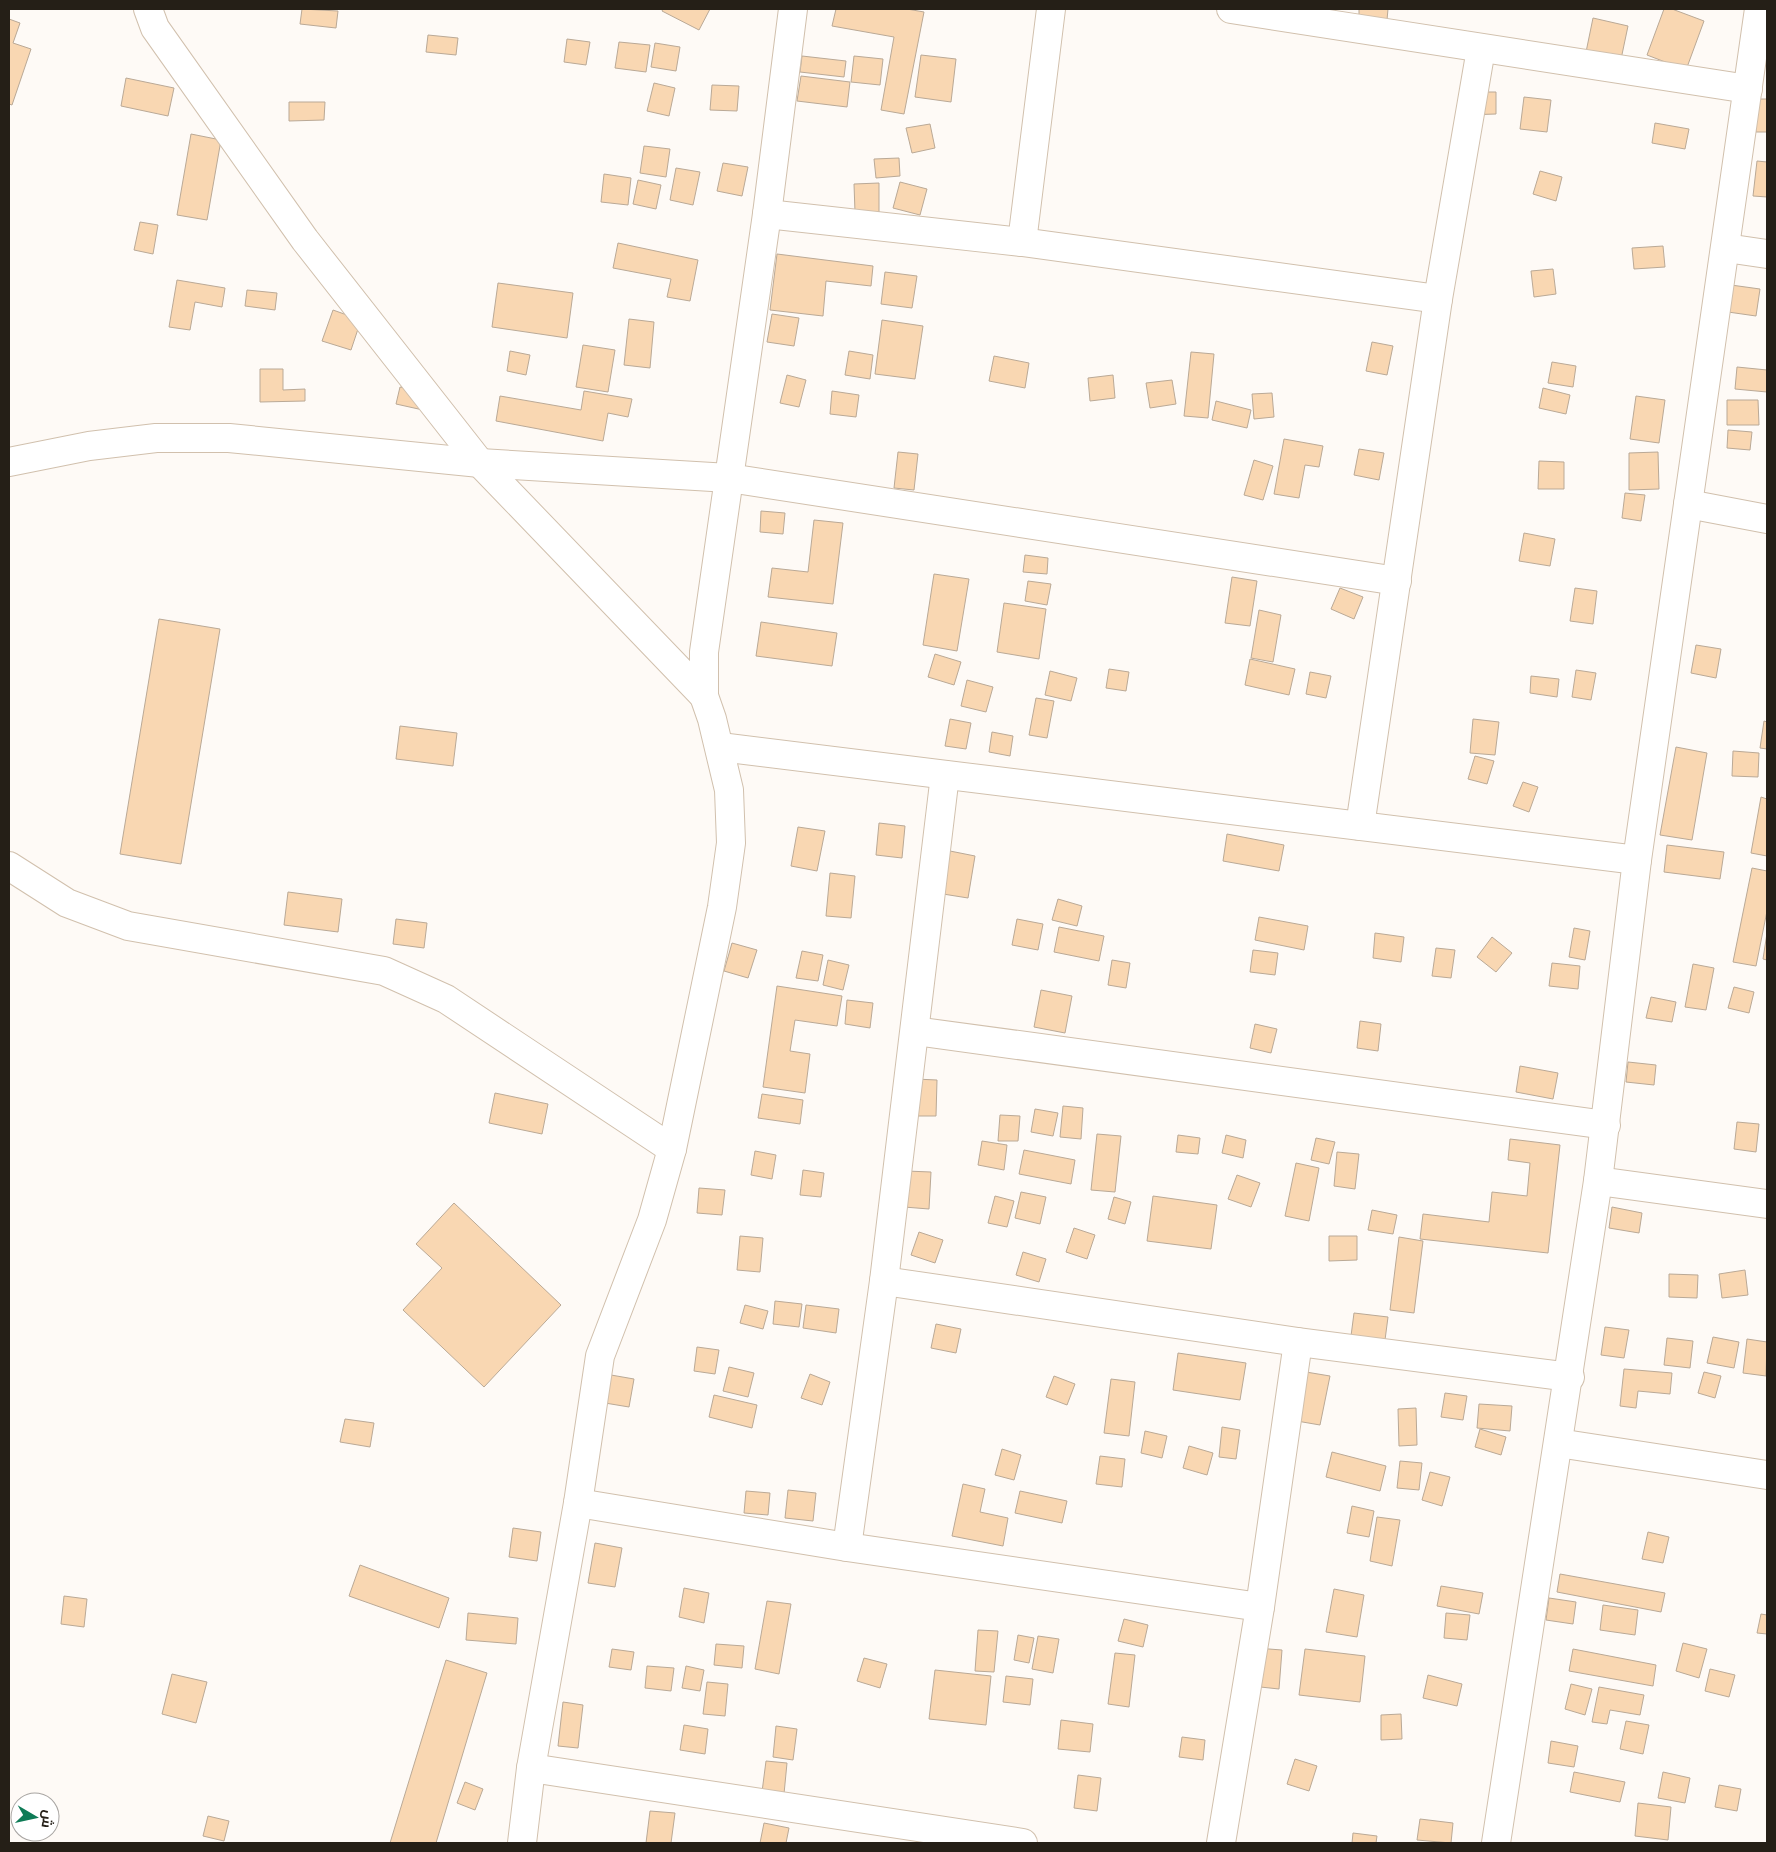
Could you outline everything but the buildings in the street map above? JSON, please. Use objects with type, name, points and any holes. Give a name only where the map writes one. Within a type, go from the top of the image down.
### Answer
[{"type":"street","points":[[148,9],[155,28],[305,240],[480,463],[704,696]]},
{"type":"street","points":[[522,1843],[531,1768],[578,1503],[600,1356],[652,1220],[672,1149],[722,907],[732,843],[729,790],[720,747],[704,696],[704,652],[767,214],[792,9]]},
{"type":"street","points":[[1022,242],[1051,9]]},
{"type":"street","points":[[1231,9],[1748,89]]},
{"type":"street","points":[[1496,1843],[1558,1443],[1570,1377],[1606,1124],[1637,860],[1759,9]]},
{"type":"street","points":[[1360,826],[1438,299],[1481,49]]},
{"type":"street","points":[[767,214],[1022,242],[1438,299]]},
{"type":"street","points":[[1726,248],[1767,254]]},
{"type":"street","points":[[9,462],[117,442],[156,438],[229,438],[480,463],[729,478],[1397,581]]},
{"type":"street","points":[[1688,504],[1767,519]]},
{"type":"street","points":[[720,747],[1637,860]]},
{"type":"street","points":[[847,1547],[884,1281],[945,775]]},
{"type":"street","points":[[9,866],[67,903],[128,926],[384,971],[446,999],[672,1149]]},
{"type":"street","points":[[915,1031],[1606,1124]]},
{"type":"street","points":[[1598,1181],[1767,1204]]},
{"type":"street","points":[[884,1281],[1298,1342],[1570,1377]]},
{"type":"street","points":[[1221,1843],[1260,1607],[1298,1342]]},
{"type":"street","points":[[1558,1443],[1767,1475]]},
{"type":"street","points":[[578,1503],[847,1547],[1260,1607]]},
{"type":"street","points":[[531,1768],[1023,1843]]}]
